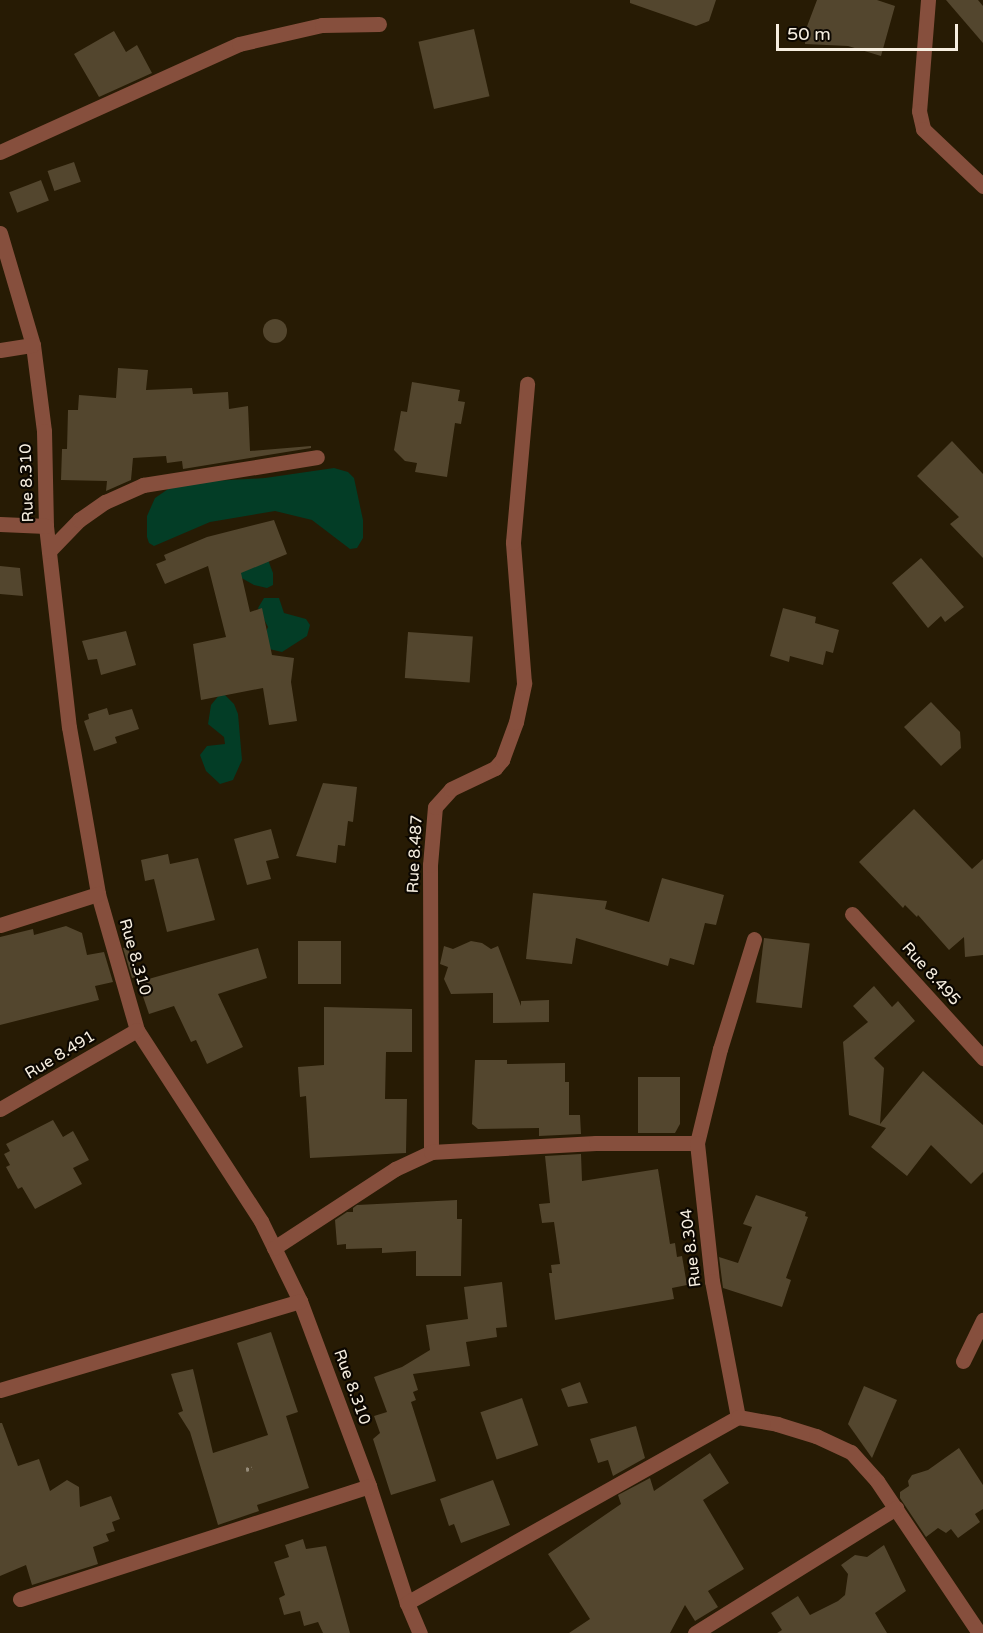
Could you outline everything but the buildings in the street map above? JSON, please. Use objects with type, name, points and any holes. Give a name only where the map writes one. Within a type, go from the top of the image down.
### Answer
[{"type":"street","points":[[928,0],[919,111],[923,129],[983,186]]},
{"type":"street","points":[[0,152],[239,44],[322,25],[379,24]]},
{"type":"street","name":"Rue 8.310","points":[[0,233],[33,345],[44,431],[46,526],[69,727],[98,894],[137,1030],[261,1221],[300,1301],[369,1486],[407,1603],[420,1633]]},
{"type":"street","points":[[0,350],[33,345]]},
{"type":"street","name":"Rue 8.487","points":[[431,1152],[430,865],[435,807],[451,789],[495,768],[502,760],[516,723],[524,683],[513,542],[527,384]]},
{"type":"street","points":[[49,551],[79,520],[105,502],[143,485],[317,458]]},
{"type":"street","points":[[0,524],[46,526]]},
{"type":"street","points":[[0,925],[98,894]]},
{"type":"street","name":"Rue 8.495","points":[[852,914],[983,1058]]},
{"type":"street","name":"Rue 8.304","points":[[738,1417],[712,1281],[697,1143],[720,1049],[754,939]]},
{"type":"street","name":"Rue 8.491","points":[[0,1109],[137,1030]]},
{"type":"street","points":[[274,1248],[395,1169],[431,1152],[596,1143],[697,1143]]},
{"type":"street","points":[[0,1390],[300,1301]]},
{"type":"street","points":[[963,1360],[983,1320]]},
{"type":"street","points":[[407,1603],[738,1417],[777,1424],[816,1436],[851,1452],[877,1480],[979,1633]]},
{"type":"street","points":[[20,1599],[369,1486]]},
{"type":"street","points":[[695,1633],[896,1508]]},
{"type":"path","points":[[246,1470],[252,1468]]},
{"type":"green space","points":[[334,468],[348,472],[354,478],[363,520],[363,538],[357,548],[350,549],[312,520],[275,511],[210,522],[154,546],[149,543],[147,516],[155,498],[177,483],[265,478]]},
{"type":"green space","points":[[267,557],[273,573],[273,585],[267,588],[254,585],[238,576],[243,558]]},
{"type":"green space","points":[[264,598],[279,598],[284,613],[306,619],[310,625],[307,636],[282,652],[265,648],[262,641],[268,627],[258,608]]},
{"type":"green space","points":[[220,694],[225,695],[234,704],[238,714],[242,760],[233,780],[220,784],[206,771],[200,755],[207,746],[225,744],[224,737],[208,724],[211,705]]}]
